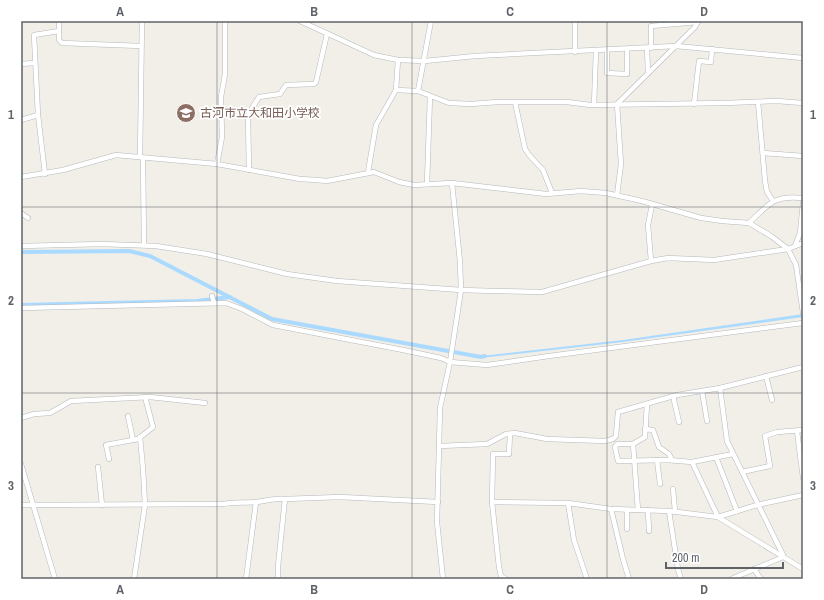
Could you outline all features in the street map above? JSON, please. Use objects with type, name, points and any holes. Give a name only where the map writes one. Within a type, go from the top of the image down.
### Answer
[{"type":"street","points":[[59,21],[59,40],[62,43],[142,46]]},
{"type":"street","points":[[142,21],[141,158],[144,245]]},
{"type":"street","points":[[217,164],[222,137],[221,97],[225,74],[225,21]]},
{"type":"street","points":[[300,21],[374,55],[398,60],[424,61],[475,56],[676,46],[803,58]]},
{"type":"street","points":[[418,92],[431,21]]},
{"type":"street","points":[[575,21],[575,52]]},
{"type":"street","points":[[617,195],[621,164],[617,104],[695,27],[698,22]]},
{"type":"street","points":[[648,73],[651,26],[698,22]]},
{"type":"street","points":[[45,174],[38,115],[34,63],[34,35],[59,31]]},
{"type":"street","points":[[249,170],[249,113],[259,97],[280,94],[286,85],[314,84],[316,82],[327,34]]},
{"type":"street","points":[[606,50],[607,73],[627,74],[627,49]]},
{"type":"street","points":[[694,104],[699,61],[711,62],[712,49]]},
{"type":"street","points":[[594,104],[596,51]]},
{"type":"street","points":[[368,172],[376,125],[396,90],[398,60]]},
{"type":"street","points":[[21,64],[34,63]]},
{"type":"street","points":[[396,90],[418,92],[449,103],[471,104],[515,102],[694,104],[777,101],[803,103]]},
{"type":"street","points":[[427,184],[430,96]]},
{"type":"street","points":[[515,102],[525,149],[543,170],[552,193]]},
{"type":"street","points":[[758,102],[765,180],[767,192],[773,201]]},
{"type":"street","points":[[21,120],[38,115]]},
{"type":"street","points":[[763,152],[803,156]]},
{"type":"street","points":[[21,177],[63,170],[116,155],[217,164],[300,179],[322,180],[355,176],[368,172],[377,172],[399,182],[414,185],[452,183],[546,194],[606,192],[701,218],[749,223],[771,236],[788,250],[796,265],[803,313]]},
{"type":"street","points":[[443,579],[438,522],[440,408],[450,362],[461,290],[460,262],[452,183]]},
{"type":"street","points":[[749,223],[773,201],[787,197],[803,198]]},
{"type":"street","points":[[795,246],[800,233],[803,203]]},
{"type":"street","points":[[651,261],[648,225],[652,204]]},
{"type":"street","points":[[21,213],[28,218]]},
{"type":"street","points":[[21,246],[144,245],[190,250],[287,274],[337,281],[461,290],[542,292],[651,261],[668,258],[714,260],[788,250],[803,243]]},
{"type":"street","points":[[212,296],[214,303]]},
{"type":"street","points":[[21,308],[226,303],[242,309],[273,325],[403,350],[441,358],[450,362],[487,365],[803,323]]},
{"type":"street","points":[[439,446],[487,444],[506,434],[547,439],[605,441],[613,439],[616,436],[618,412],[672,396],[720,388],[802,368],[803,373]]},
{"type":"street","points":[[766,376],[772,400]]},
{"type":"street","points":[[720,388],[727,441],[783,557]]},
{"type":"street","points":[[702,391],[708,421]]},
{"type":"street","points":[[672,396],[679,422]]},
{"type":"street","points":[[109,459],[106,445],[133,440],[140,437],[153,427],[145,397]]},
{"type":"street","points":[[21,418],[34,414],[50,413],[71,401],[145,397],[205,403]]},
{"type":"street","points":[[647,404],[645,437],[633,444],[618,444],[615,447],[618,461],[672,460],[692,462],[733,454]]},
{"type":"street","points":[[128,416],[133,440]]},
{"type":"street","points":[[645,429],[653,430],[659,446],[669,454],[672,460]]},
{"type":"street","points":[[742,472],[770,466],[765,436],[777,432],[803,430]]},
{"type":"street","points":[[797,431],[803,478]]},
{"type":"street","points":[[506,579],[501,576],[499,567],[492,502],[493,454],[509,454],[510,434]]},
{"type":"street","points":[[134,579],[144,505],[140,437]]},
{"type":"street","points":[[633,444],[638,510]]},
{"type":"street","points":[[716,457],[737,511]]},
{"type":"street","points":[[657,460],[660,484]]},
{"type":"street","points":[[692,462],[718,517]]},
{"type":"street","points":[[21,464],[55,579]]},
{"type":"street","points":[[98,467],[102,505]]},
{"type":"street","points":[[673,489],[675,511]]},
{"type":"street","points":[[718,517],[757,505],[803,495]]},
{"type":"street","points":[[21,505],[144,505],[256,502],[276,498],[340,497],[438,502]]},
{"type":"street","points":[[278,579],[285,499]]},
{"type":"street","points":[[246,579],[256,502]]},
{"type":"street","points":[[492,502],[568,503],[611,509],[669,510],[718,517],[803,569]]},
{"type":"street","points":[[568,503],[574,540],[587,579]]},
{"type":"street","points":[[611,509],[629,579]]},
{"type":"street","points":[[627,510],[627,529]]},
{"type":"street","points":[[648,510],[649,531]]},
{"type":"street","points":[[669,510],[678,569],[681,579]]},
{"type":"street","points":[[731,579],[783,557]]},
{"type":"street","points":[[754,569],[761,579]]},
{"type":"water","points":[[803,314],[803,317],[623,342],[481,358],[481,356],[623,340]]},
{"type":"waterway","points":[[21,252],[129,251],[150,256],[272,319],[481,357],[485,356]]},
{"type":"waterway","points":[[21,305],[197,301],[230,297]]},
{"type":"place","name":"古河市立大和田小学校","points":[[186,113]]}]
